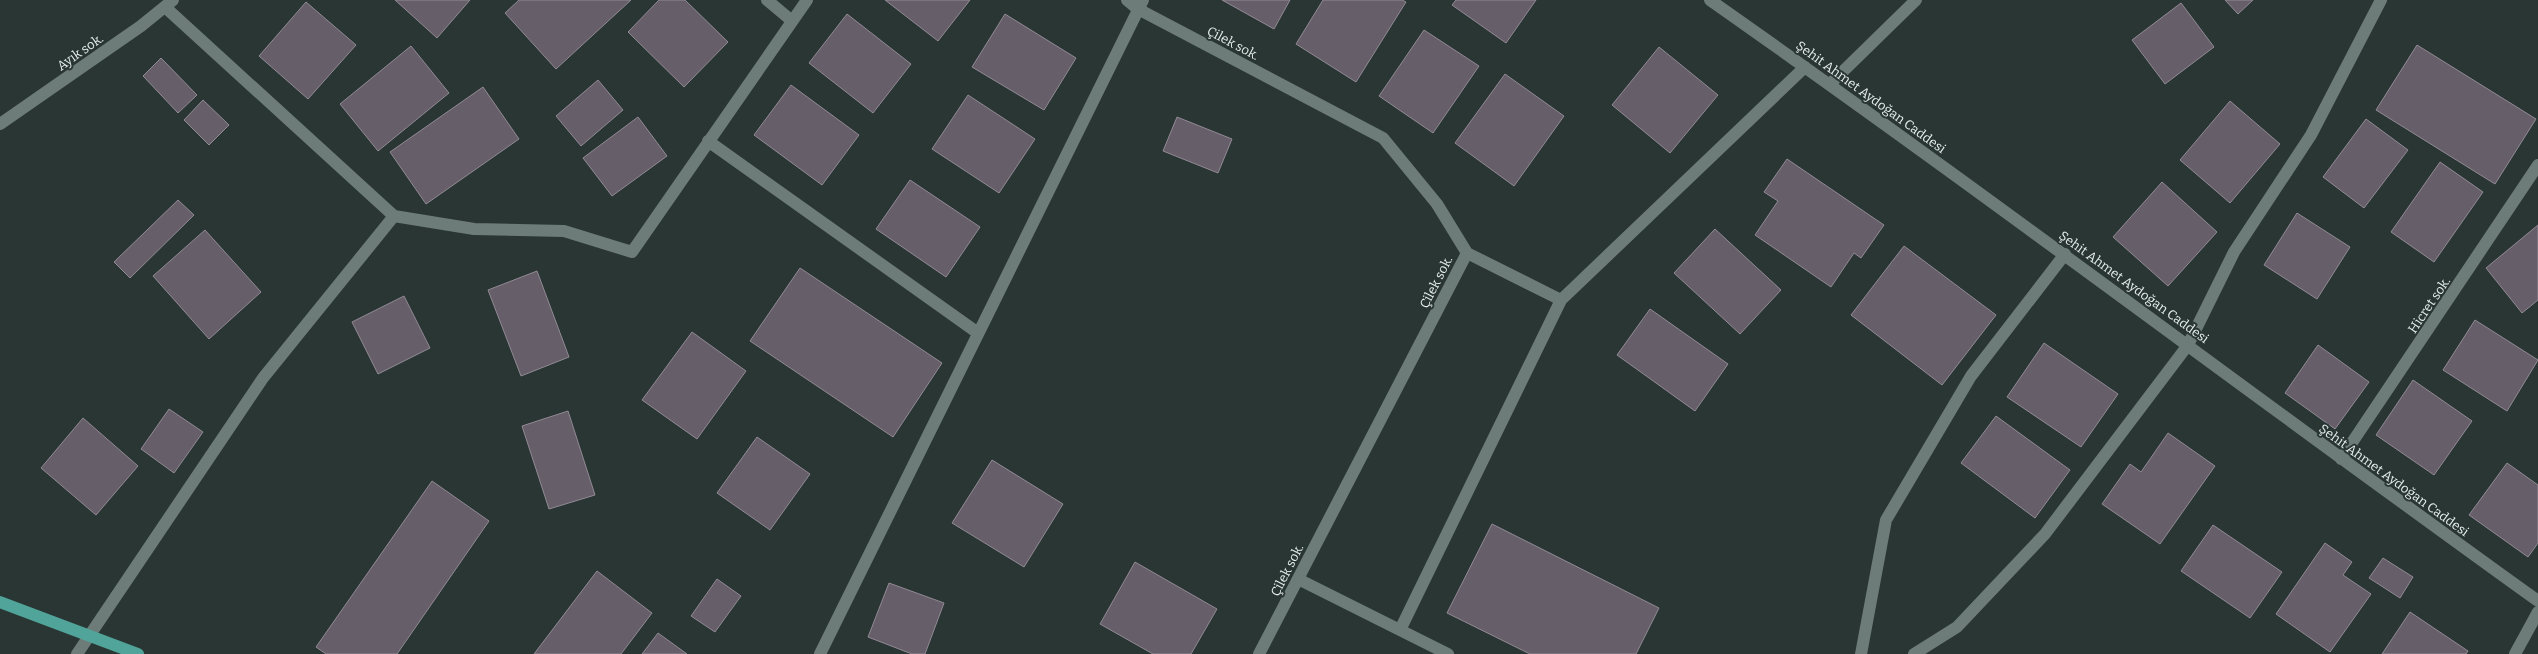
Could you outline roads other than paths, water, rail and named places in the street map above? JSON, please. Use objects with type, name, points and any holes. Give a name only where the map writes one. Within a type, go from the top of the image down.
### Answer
[{"type":"main road","points":[[0,602],[91,635],[138,654]]},
{"type":"street","points":[[767,0],[792,21]]},
{"type":"street","points":[[169,4],[394,216],[474,229],[564,231],[632,252],[807,0]]},
{"type":"street","name":"Çilek sok.","points":[[1127,0],[1141,5],[1383,138],[1437,204],[1467,253],[1259,654]]},
{"type":"street","name":"Şehit Ahmet Aydoğan Caddesi","points":[[1710,0],[1830,84],[2065,254],[2341,459],[2538,601]]},
{"type":"street","points":[[1830,84],[1916,0]]},
{"type":"street","points":[[1914,654],[1957,627],[2045,534],[2188,345],[2234,252],[2311,135],[2381,0]]},
{"type":"street","name":"Ayık sok.","points":[[0,124],[141,26],[169,4]]},
{"type":"street","points":[[820,654],[1141,5]]},
{"type":"street","points":[[1400,630],[1561,300],[1805,67]]},
{"type":"street","points":[[708,142],[978,333]]},
{"type":"street","name":"Hicret sok.","points":[[2341,459],[2538,165]]},
{"type":"street","points":[[77,654],[263,378],[394,216]]},
{"type":"street","points":[[1467,253],[1561,300]]},
{"type":"street","points":[[1861,654],[1886,520],[1971,376],[2065,254]]},
{"type":"street","points":[[1298,579],[1448,654]]},
{"type":"street","points":[[2514,654],[2538,612]]}]
